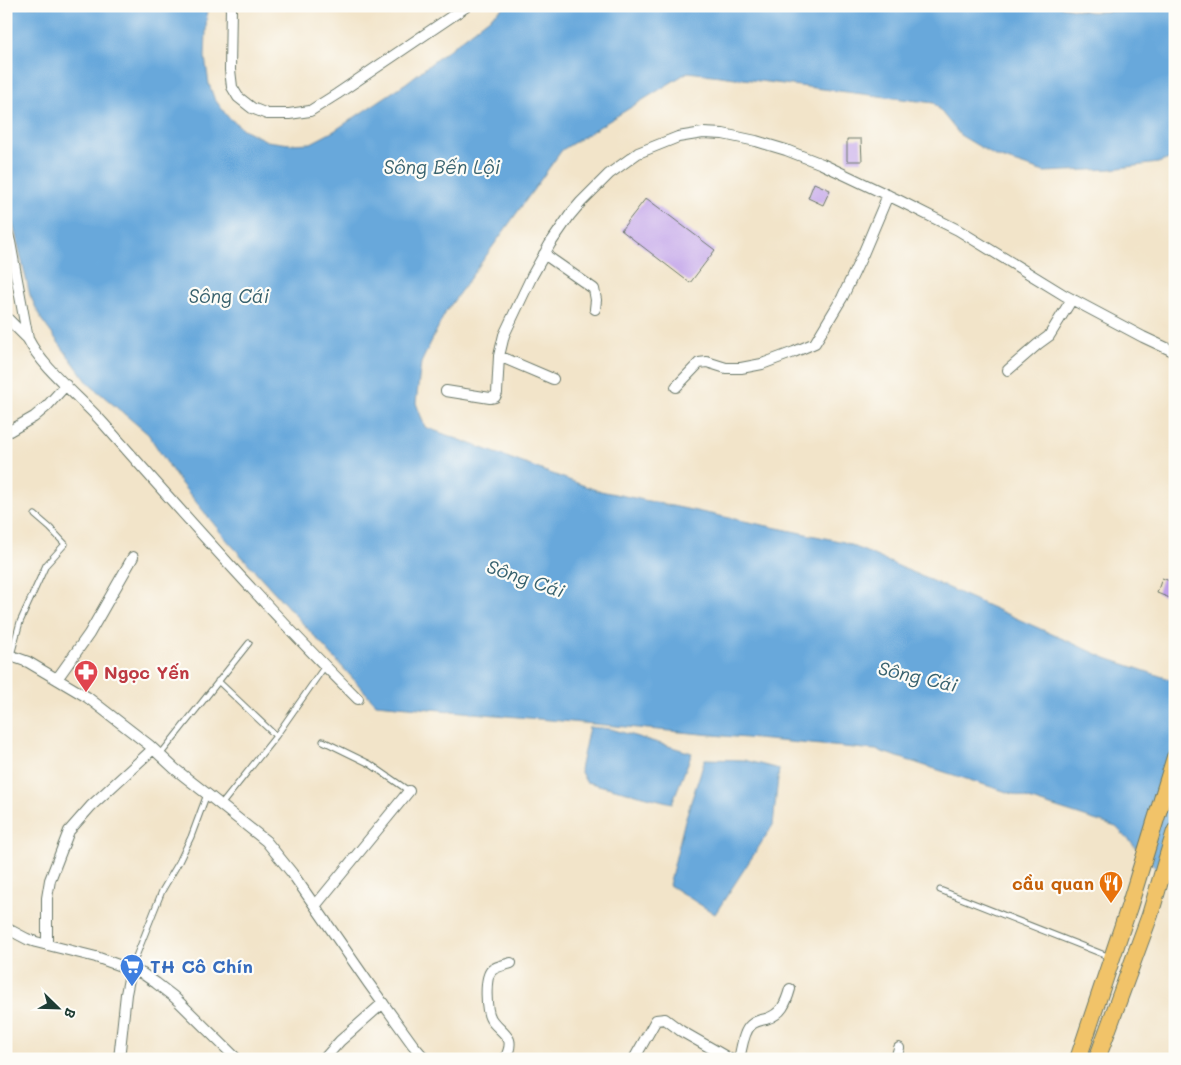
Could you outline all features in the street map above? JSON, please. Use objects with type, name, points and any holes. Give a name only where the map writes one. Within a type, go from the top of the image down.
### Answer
[{"type":"main road","points":[[1078,1059],[1175,758]]},
{"type":"main road","points":[[1097,1059],[1150,915],[1175,831]]},
{"type":"street","points":[[231,6],[230,70],[232,87],[238,97],[252,108],[267,114],[289,114],[310,111],[467,6]]},
{"type":"street","points":[[446,391],[490,398],[495,397],[497,393],[499,356],[504,335],[544,254],[570,215],[609,174],[638,153],[678,137],[703,133],[723,134],[756,141],[822,164],[958,230],[1057,291],[1175,352]]},
{"type":"street","points":[[676,386],[699,363],[708,362],[726,368],[741,368],[762,364],[815,343],[842,298],[864,254],[888,195]]},
{"type":"street","points":[[6,228],[28,339]]},
{"type":"street","points":[[544,254],[594,290],[595,309]]},
{"type":"street","points":[[1008,370],[1049,336],[1072,299]]},
{"type":"street","points":[[6,317],[28,339],[34,350],[95,414],[169,498],[358,699]]},
{"type":"street","points":[[499,356],[553,378]]},
{"type":"street","points":[[6,433],[34,417],[66,385]]},
{"type":"street","points":[[57,679],[88,634],[133,557]]},
{"type":"street","points":[[9,655],[28,662],[87,698],[266,841],[292,873],[342,947],[425,1059]]},
{"type":"street","points":[[47,945],[47,898],[50,880],[69,831],[91,806],[156,752]]},
{"type":"street","points":[[315,906],[409,791]]},
{"type":"street","points":[[6,928],[27,939],[96,957],[143,974],[174,997],[236,1059]]},
{"type":"street","points":[[505,1059],[510,1048],[510,1042],[507,1036],[490,1018],[486,987],[489,974],[493,969],[511,963]]},
{"type":"street","points":[[119,1059],[126,994],[131,969]]},
{"type":"street","points":[[739,1059],[747,1030],[752,1023],[772,1017],[780,1012],[786,1003],[790,989]]},
{"type":"street","points":[[324,1059],[340,1041],[383,1003]]},
{"type":"street","points":[[634,1059],[656,1020],[665,1019],[681,1031],[730,1059]]},
{"type":"street","points":[[896,1059],[900,1048]]},
{"type":"lane","points":[[9,655],[20,622],[46,565],[65,544],[35,515]]},
{"type":"lane","points":[[156,752],[249,643]]},
{"type":"lane","points":[[221,805],[276,736],[325,666]]},
{"type":"lane","points":[[218,681],[276,736]]},
{"type":"lane","points":[[323,741],[370,764],[409,791]]},
{"type":"lane","points":[[131,969],[162,892],[191,837],[207,794]]},
{"type":"lane","points":[[940,890],[1112,958]]},
{"type":"water","name":"Sông Cái","points":[[6,6],[207,6],[205,57],[209,84],[214,98],[227,116],[243,129],[267,141],[290,144],[311,143],[334,131],[406,83],[505,6],[1057,6],[1090,12],[1129,11],[1149,6],[1175,6],[1175,157],[1158,163],[1111,169],[1044,172],[995,156],[960,135],[934,103],[688,72],[562,150],[445,313],[421,363],[416,403],[425,427],[596,490],[844,542],[1106,658],[1175,681],[1175,887],[1116,827],[876,750],[376,704],[226,539],[179,481],[148,434],[89,384],[41,319],[30,295],[6,194]]},
{"type":"water","points":[[589,727],[611,729],[692,753],[672,803],[586,782],[580,770]]},
{"type":"water","points":[[705,759],[744,760],[779,769],[773,825],[715,914],[669,885],[685,820]]},
{"type":"building","points":[[847,139],[861,139],[862,161],[847,161]]},
{"type":"building","points":[[814,183],[830,190],[823,205],[808,198]]},
{"type":"building","points":[[646,198],[715,250],[690,283],[621,230]]},
{"type":"building","points":[[1162,578],[1175,583],[1175,600],[1157,593]]},
{"type":"place","name":"Ngọc Yến","points":[[86,693]]},
{"type":"place","name":"cầu quan","points":[[1111,904]]},
{"type":"place","name":"TH Cô Chín","points":[[132,987]]},
{"type":"water label","name":"Sông Bến Lội","points":[[442,166]]}]
